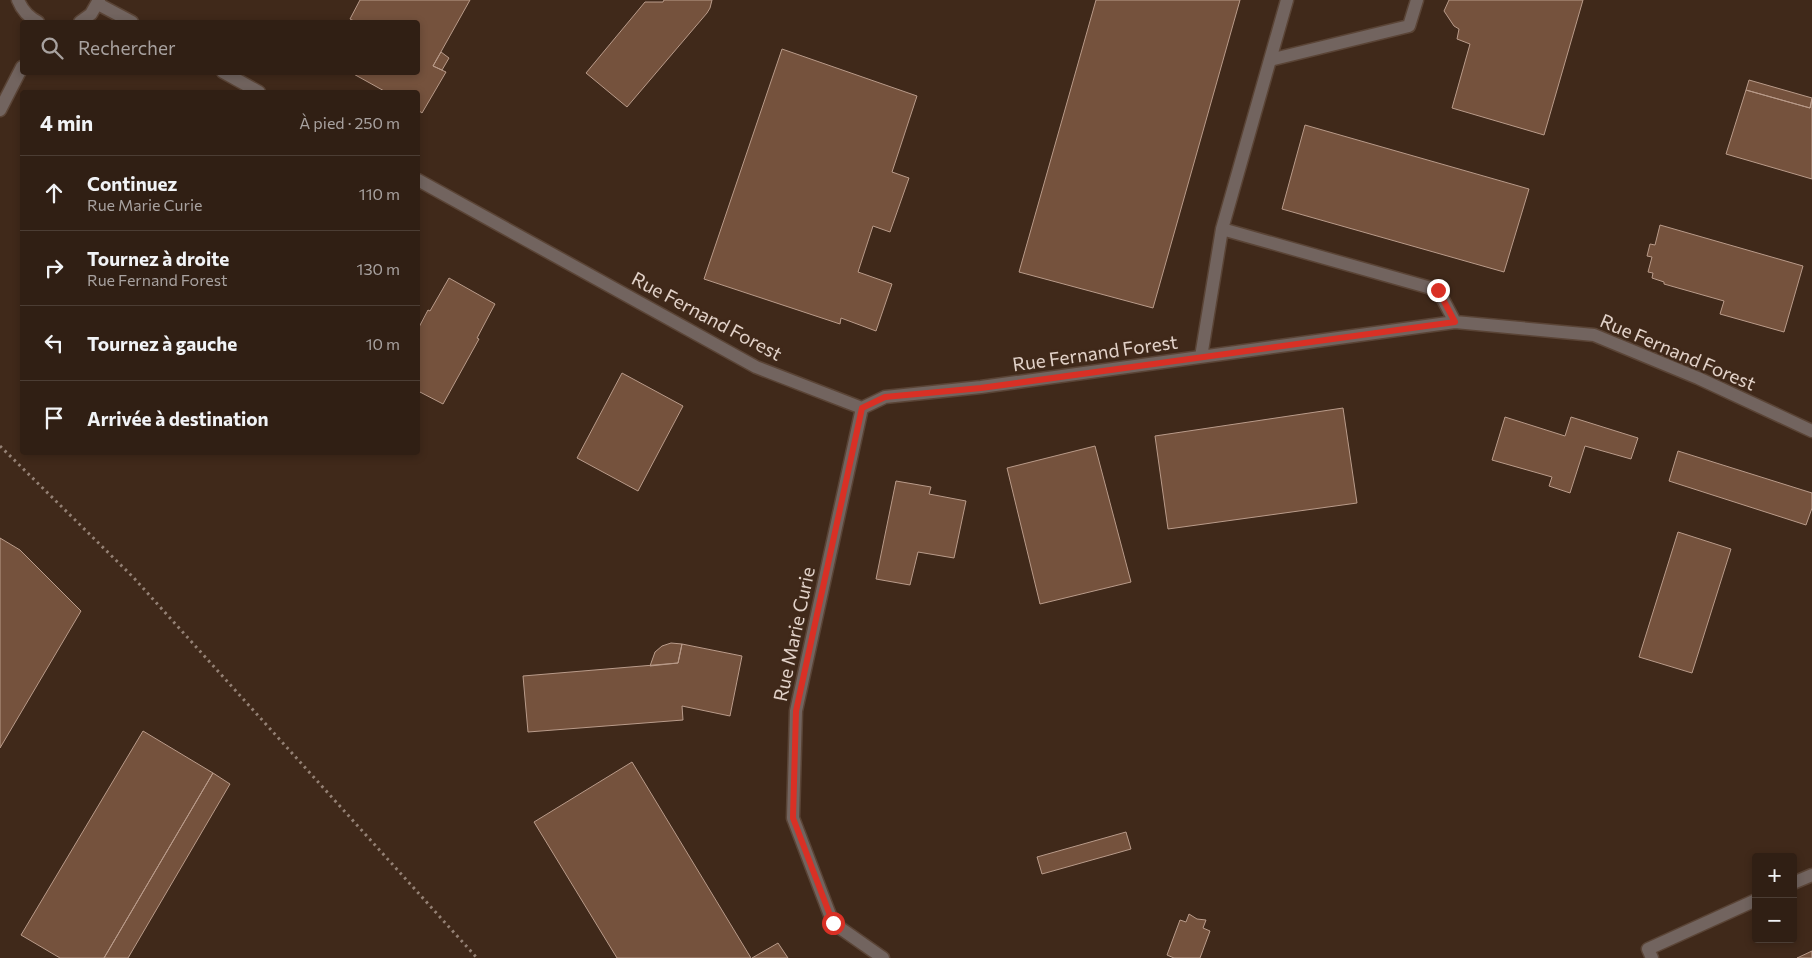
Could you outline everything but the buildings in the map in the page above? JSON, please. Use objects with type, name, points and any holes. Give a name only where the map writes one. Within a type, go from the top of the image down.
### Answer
[{"type":"street","points":[[18,0],[21,8],[33,20]]},
{"type":"street","points":[[1201,357],[1222,229],[1287,0]]},
{"type":"street","points":[[1270,60],[1409,26],[1417,0]]},
{"type":"street","points":[[83,20],[91,14],[99,2],[129,20]]},
{"type":"street","points":[[0,110],[20,71]]},
{"type":"street","points":[[228,75],[255,90]]},
{"type":"street","name":"Rue Fernand Forest","points":[[420,181],[756,367],[862,408],[885,397],[981,388],[1455,322],[1594,335],[1698,378],[1812,431]]},
{"type":"street","points":[[1222,229],[1438,290],[1455,322]]},
{"type":"street","name":"Rue Marie Curie","points":[[862,408],[796,711],[793,818],[833,923],[883,958]]},
{"type":"street","points":[[1797,881],[1812,875]]},
{"type":"street","points":[[1652,958],[1648,949],[1752,902]]},
{"type":"path","points":[[0,446],[133,577],[477,958]]},
{"type":"route","points":[[833,923],[793,818],[796,711],[862,408],[885,397],[981,388],[1455,322],[1438,290]]}]
